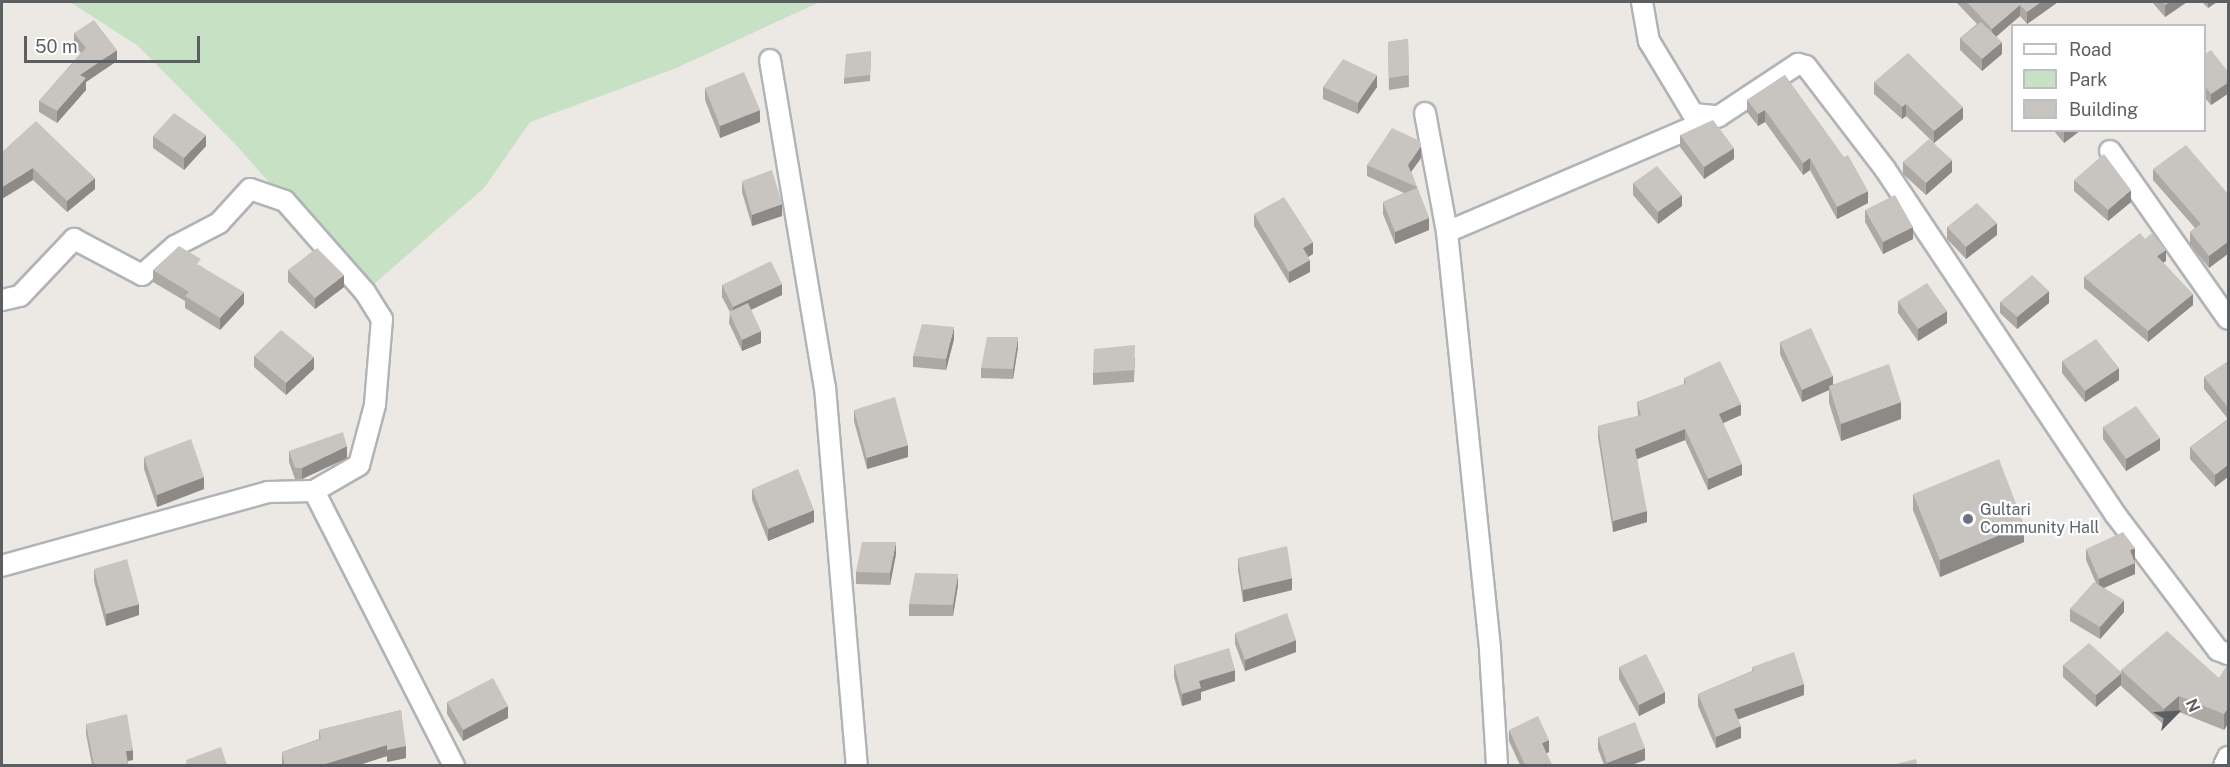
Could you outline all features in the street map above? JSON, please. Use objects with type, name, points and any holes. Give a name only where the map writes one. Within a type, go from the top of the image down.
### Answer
[{"type":"street","points":[[1642,2],[1649,41],[1693,114],[1719,116]]},
{"type":"street","points":[[770,60],[825,387],[857,765]]},
{"type":"street","points":[[1447,232],[1719,116],[1798,64],[1806,66],[1885,169],[2115,514],[2218,650],[2229,654]]},
{"type":"street","points":[[1425,113],[1447,232],[1490,650],[1497,765]]},
{"type":"street","points":[[2110,151],[2229,319]]},
{"type":"street","points":[[2,300],[20,296],[74,239],[142,275],[175,246],[219,223],[250,189],[285,201],[365,292],[382,319],[375,405],[359,465],[314,491],[268,492],[2,566]]},
{"type":"street","points":[[314,491],[454,765]]},
{"type":"street","points":[[2224,765],[2229,757]]},
{"type":"green space","points":[[70,2],[820,2],[674,69],[530,122],[484,188],[365,292],[238,147],[138,46]]},
{"type":"building","points":[[1967,2],[2041,2],[2027,12],[2020,5],[1992,29]]},
{"type":"building","points":[[94,20],[117,50],[80,75],[86,78],[57,111],[39,101],[86,48],[74,33]]},
{"type":"building","points":[[1981,22],[2002,42],[1982,59],[1960,38]]},
{"type":"building","points":[[1408,39],[1409,75],[1389,78],[1388,42]]},
{"type":"building","points":[[2211,50],[2229,73],[2229,82],[2211,94],[2206,87],[2206,53]]},
{"type":"building","points":[[871,51],[870,75],[844,78],[846,54]]},
{"type":"building","points":[[1908,53],[1963,107],[1934,131],[1906,104],[1902,107],[1874,82]]},
{"type":"building","points":[[1343,59],[1377,75],[1358,103],[1323,87]]},
{"type":"building","points":[[744,72],[760,110],[720,126],[705,88]]},
{"type":"building","points":[[1785,75],[1844,157],[1848,155],[1868,191],[1837,207],[1810,158],[1803,163],[1765,110],[1758,114],[1747,100]]},
{"type":"building","points":[[174,113],[206,135],[184,158],[153,136]]},
{"type":"building","points":[[1713,120],[1734,148],[1704,167],[1680,135]]},
{"type":"building","points":[[36,121],[95,178],[67,201],[33,168],[2,187],[2,152]]},
{"type":"building","points":[[1392,128],[1420,141],[1421,146],[1408,165],[1417,187],[1367,165]]},
{"type":"building","points":[[1929,139],[1952,160],[1926,183],[1903,162]]},
{"type":"building","points":[[2186,145],[2229,195],[2229,241],[2209,256],[2190,232],[2201,224],[2153,169]]},
{"type":"building","points":[[2104,154],[2131,190],[2108,210],[2074,180]]},
{"type":"building","points":[[1657,166],[1682,195],[1658,212],[1633,183]]},
{"type":"building","points":[[772,170],[782,204],[752,215],[742,181]]},
{"type":"building","points":[[1417,188],[1429,218],[1395,232],[1383,202]]},
{"type":"building","points":[[1895,195],[1913,227],[1883,242],[1865,210]]},
{"type":"building","points":[[1284,197],[1313,242],[1303,248],[1310,260],[1289,272],[1254,214]]},
{"type":"building","points":[[1977,203],[1997,223],[1966,247],[1947,227]]},
{"type":"building","points":[[2140,233],[2145,239],[2152,233],[2166,250],[2157,256],[2193,294],[2148,331],[2084,277]]},
{"type":"building","points":[[179,246],[201,259],[197,264],[244,292],[220,318],[185,296],[189,292],[153,270]]},
{"type":"building","points":[[317,248],[344,275],[315,298],[288,270]]},
{"type":"building","points":[[771,261],[782,284],[733,307],[722,285]]},
{"type":"building","points":[[2032,275],[2049,291],[2017,317],[2000,302]]},
{"type":"building","points":[[1927,283],[1947,311],[1918,329],[1898,301]]},
{"type":"building","points":[[748,303],[761,331],[742,340],[729,312]]},
{"type":"building","points":[[922,324],[954,327],[946,359],[913,356]]},
{"type":"building","points":[[1811,328],[1833,376],[1802,390],[1780,342]]},
{"type":"building","points":[[281,330],[314,357],[286,383],[254,356]]},
{"type":"building","points":[[987,337],[1018,337],[1013,369],[981,368]]},
{"type":"building","points":[[2096,339],[2119,368],[2085,391],[2062,361]]},
{"type":"building","points":[[1135,345],[1134,370],[1093,373],[1094,349]]},
{"type":"building","points":[[1720,361],[1741,404],[1719,414],[1742,464],[1708,479],[1685,429],[1635,449],[1647,511],[1613,521],[1598,426],[1641,415],[1637,402],[1686,383],[1684,378]]},
{"type":"building","points":[[2229,361],[2229,409],[2204,377]]},
{"type":"building","points":[[1889,364],[1901,402],[1841,424],[1829,386]]},
{"type":"building","points":[[895,397],[908,445],[867,458],[854,410]]},
{"type":"building","points":[[2136,406],[2160,438],[2126,459],[2103,427]]},
{"type":"building","points":[[2229,419],[2229,464],[2215,475],[2190,447]]},
{"type":"building","points":[[343,432],[347,446],[302,468],[295,468],[289,451]]},
{"type":"building","points":[[191,439],[204,477],[157,495],[144,457]]},
{"type":"building","points":[[1999,459],[2024,525],[1940,560],[1913,494]]},
{"type":"building","points":[[798,469],[814,510],[768,529],[752,489]]},
{"type":"building","points":[[2123,532],[2135,548],[2130,550],[2135,563],[2099,579],[2086,549]]},
{"type":"building","points":[[862,542],[896,542],[890,573],[856,572]]},
{"type":"building","points":[[1287,546],[1292,578],[1243,590],[1238,558]]},
{"type":"building","points":[[127,559],[139,604],[106,614],[94,569]]},
{"type":"building","points":[[915,573],[958,574],[953,605],[909,604]]},
{"type":"building","points":[[2094,582],[2124,600],[2100,627],[2070,609]]},
{"type":"building","points":[[1287,613],[1296,640],[1245,660],[1235,633]]},
{"type":"building","points":[[2167,631],[2219,678],[2227,665],[2229,666],[2229,707],[2224,714],[2179,696],[2164,709],[2121,670]]},
{"type":"building","points":[[2089,643],[2122,673],[2096,695],[2063,665]]},
{"type":"building","points":[[1229,648],[1235,670],[1199,681],[1201,688],[1182,694],[1174,665]]},
{"type":"building","points":[[1794,652],[1804,684],[1734,709],[1741,726],[1716,737],[1698,694],[1753,671],[1752,667]]},
{"type":"building","points":[[1646,654],[1665,692],[1639,705],[1619,667]]},
{"type":"building","points":[[493,678],[508,706],[463,730],[447,702]]},
{"type":"building","points":[[401,710],[406,746],[387,750],[387,745],[322,765],[285,765],[282,752],[321,739],[319,730]]},
{"type":"building","points":[[127,714],[133,750],[126,751],[128,765],[94,765],[86,724]]},
{"type":"building","points":[[1538,716],[1549,740],[1542,743],[1552,765],[1525,765],[1509,730]]},
{"type":"building","points":[[1635,722],[1645,748],[1607,763],[1598,737]]},
{"type":"building","points":[[221,747],[227,765],[187,765],[186,760]]},
{"type":"building","points":[[1916,759],[1917,765],[1892,765]]},
{"type":"place","name":"Gultari Community Hall","points":[[1968,519]]}]
